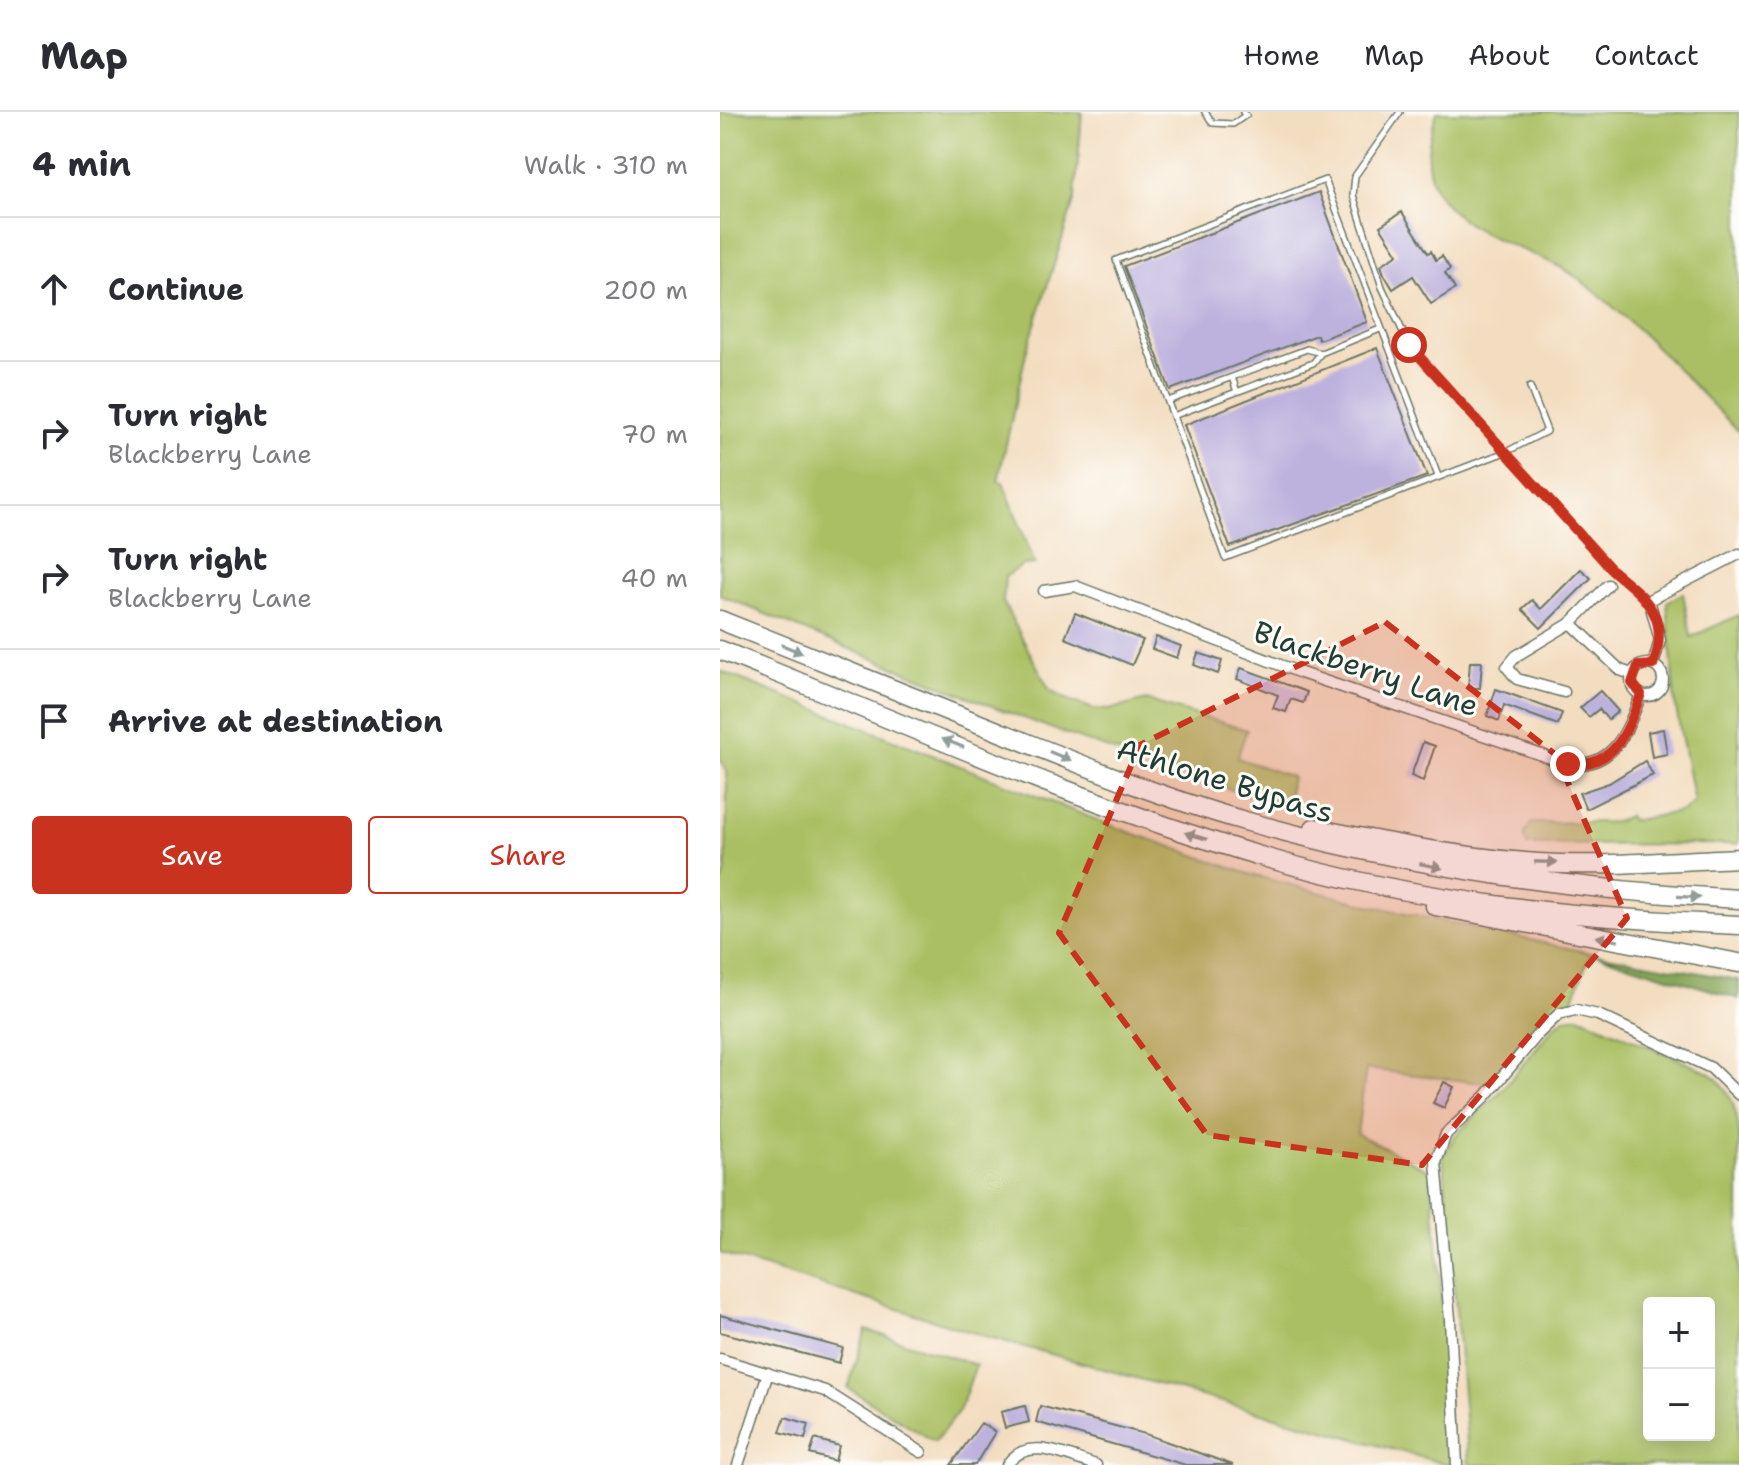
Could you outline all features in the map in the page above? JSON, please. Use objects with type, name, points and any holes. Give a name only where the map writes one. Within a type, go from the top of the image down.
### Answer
[{"type":"highway","name":"Athlone Bypass","points":[[720,620],[1087,767],[1241,820],[1340,847],[1454,870],[1555,886],[1739,899]]},
{"type":"highway","name":"Athlone Bypass","points":[[720,650],[1174,830],[1271,859],[1395,887],[1519,909],[1739,925]]},
{"type":"highway","points":[[1087,767],[1287,822],[1389,843],[1526,862],[1604,863],[1739,858]]},
{"type":"highway","points":[[1271,859],[1326,880],[1427,905],[1739,963]]},
{"type":"street","points":[[1649,600],[1739,554]]},
{"type":"street","name":"Blackberry Lane","points":[[1564,692],[1517,679],[1507,667],[1516,656],[1571,623],[1608,585]]},
{"type":"street","name":"Blackberry Lane","points":[[1044,591],[1075,586],[1262,659],[1568,764],[1598,759],[1624,739],[1641,694],[1655,693],[1661,685],[1662,676],[1653,665],[1660,640],[1649,600]]},
{"type":"street","points":[[1571,623],[1620,670],[1632,674]]},
{"type":"street","points":[[1641,694],[1632,683],[1632,674],[1638,666],[1653,665]]},
{"type":"street","points":[[1457,1465],[1450,1319],[1436,1162],[1446,1134],[1502,1078],[1538,1034],[1559,1014],[1576,1010],[1598,1015],[1711,1068],[1732,1084],[1739,1095]]},
{"type":"street","points":[[720,1359],[825,1391],[921,1452]]},
{"type":"street","points":[[738,1465],[768,1373]]},
{"type":"street","points":[[1007,1465],[1016,1453],[1028,1448],[1096,1465]]},
{"type":"lane","points":[[1205,112],[1213,123],[1233,124],[1246,115],[1243,112]]},
{"type":"lane","points":[[1400,112],[1355,176],[1353,195],[1378,274],[1409,345],[1508,451],[1612,570],[1649,600]]},
{"type":"lane","points":[[1438,476],[1325,180],[1116,260],[1225,558],[1508,451],[1547,431],[1530,387]]},
{"type":"lane","points":[[1173,416],[1313,363],[1321,353],[1380,329]]},
{"type":"lane","points":[[1168,401],[1307,349],[1321,353]]},
{"type":"lane","points":[[1232,377],[1237,392]]},
{"type":"highlighted area","points":[[1385,622],[1556,755],[1627,918],[1422,1165],[1207,1135],[1059,933],[1140,745]]},
{"type":"green space","points":[[720,112],[1082,112],[1075,198],[1026,353],[998,481],[1003,482],[1035,564],[1023,565],[1005,577],[1003,602],[1049,689],[1093,709],[1109,710],[1146,700],[1247,730],[1237,758],[1292,777],[1287,806],[1071,736],[930,682],[720,595]]},
{"type":"green space","points":[[1437,112],[1739,112],[1739,432],[1640,332],[1576,277],[1487,234],[1454,213],[1435,188],[1428,167],[1429,145]]},
{"type":"green space","points":[[1683,593],[1691,637],[1739,615],[1739,844],[1527,845],[1524,835],[1531,823],[1615,822],[1628,816],[1631,821],[1683,811],[1694,802],[1675,703],[1667,602]]},
{"type":"green space","points":[[720,671],[1112,826],[1252,875],[1369,905],[1591,953],[1570,1006],[1546,1020],[1524,1039],[1490,1084],[1366,1069],[1357,1134],[1431,1171],[1447,1365],[1449,1465],[978,1334],[720,1253],[720,886],[726,871],[727,771],[720,759]]},
{"type":"green space","points":[[1591,953],[1739,980],[1739,999]]},
{"type":"green space","points":[[1579,1016],[1710,1073],[1727,1091],[1733,1105],[1739,1129],[1739,1465],[1469,1465],[1443,1155],[1455,1136],[1502,1090],[1554,1026],[1565,1018]]},
{"type":"green space","points":[[866,1330],[976,1365],[960,1409],[935,1442],[848,1388]]},
{"type":"building","points":[[1319,192],[1367,322],[1319,340],[1317,335],[1170,390],[1124,266]]},
{"type":"building","points":[[1402,212],[1428,253],[1431,251],[1436,260],[1442,256],[1450,269],[1445,273],[1455,289],[1431,304],[1413,276],[1393,289],[1381,265],[1398,254],[1380,226]]},
{"type":"building","points":[[1377,348],[1427,476],[1230,547],[1184,425]]},
{"type":"building","points":[[1581,569],[1591,578],[1541,628],[1522,609],[1532,600],[1541,609]]},
{"type":"building","points":[[1075,613],[1143,640],[1132,665],[1065,638]]},
{"type":"building","points":[[1156,637],[1181,646],[1177,658],[1152,649]]},
{"type":"building","points":[[1198,653],[1222,661],[1218,674],[1194,665]]},
{"type":"building","points":[[1470,662],[1482,662],[1480,688],[1468,688]]},
{"type":"building","points":[[1241,668],[1307,692],[1303,703],[1291,699],[1286,712],[1273,708],[1278,695],[1237,679]]},
{"type":"building","points":[[1496,689],[1562,713],[1558,725],[1504,705],[1499,721],[1487,716]]},
{"type":"building","points":[[1600,691],[1618,711],[1608,720],[1599,709],[1589,717],[1580,708]]},
{"type":"building","points":[[1663,729],[1667,754],[1652,757],[1648,732]]},
{"type":"building","points":[[1423,742],[1435,746],[1423,781],[1411,776]]},
{"type":"building","points":[[1645,761],[1653,775],[1586,809],[1579,793],[1609,783]]},
{"type":"building","points":[[1444,1082],[1454,1087],[1444,1108],[1433,1103]]},
{"type":"building","points":[[720,1315],[843,1348],[839,1363],[720,1332]]},
{"type":"building","points":[[1025,1406],[1029,1422],[1005,1428],[1001,1412]]},
{"type":"building","points":[[1040,1406],[1145,1434],[1233,1465],[1186,1465],[1036,1422]]},
{"type":"building","points":[[785,1417],[809,1424],[805,1439],[780,1432]]},
{"type":"building","points":[[981,1423],[995,1432],[975,1465],[951,1465]]},
{"type":"building","points":[[815,1439],[839,1446],[835,1461],[810,1454]]},
{"type":"route","points":[[1409,345],[1508,451],[1612,570],[1649,600],[1659,627],[1659,648],[1653,665],[1638,666],[1632,674],[1634,688],[1641,694],[1628,733],[1598,759],[1590,763],[1568,764]]}]
